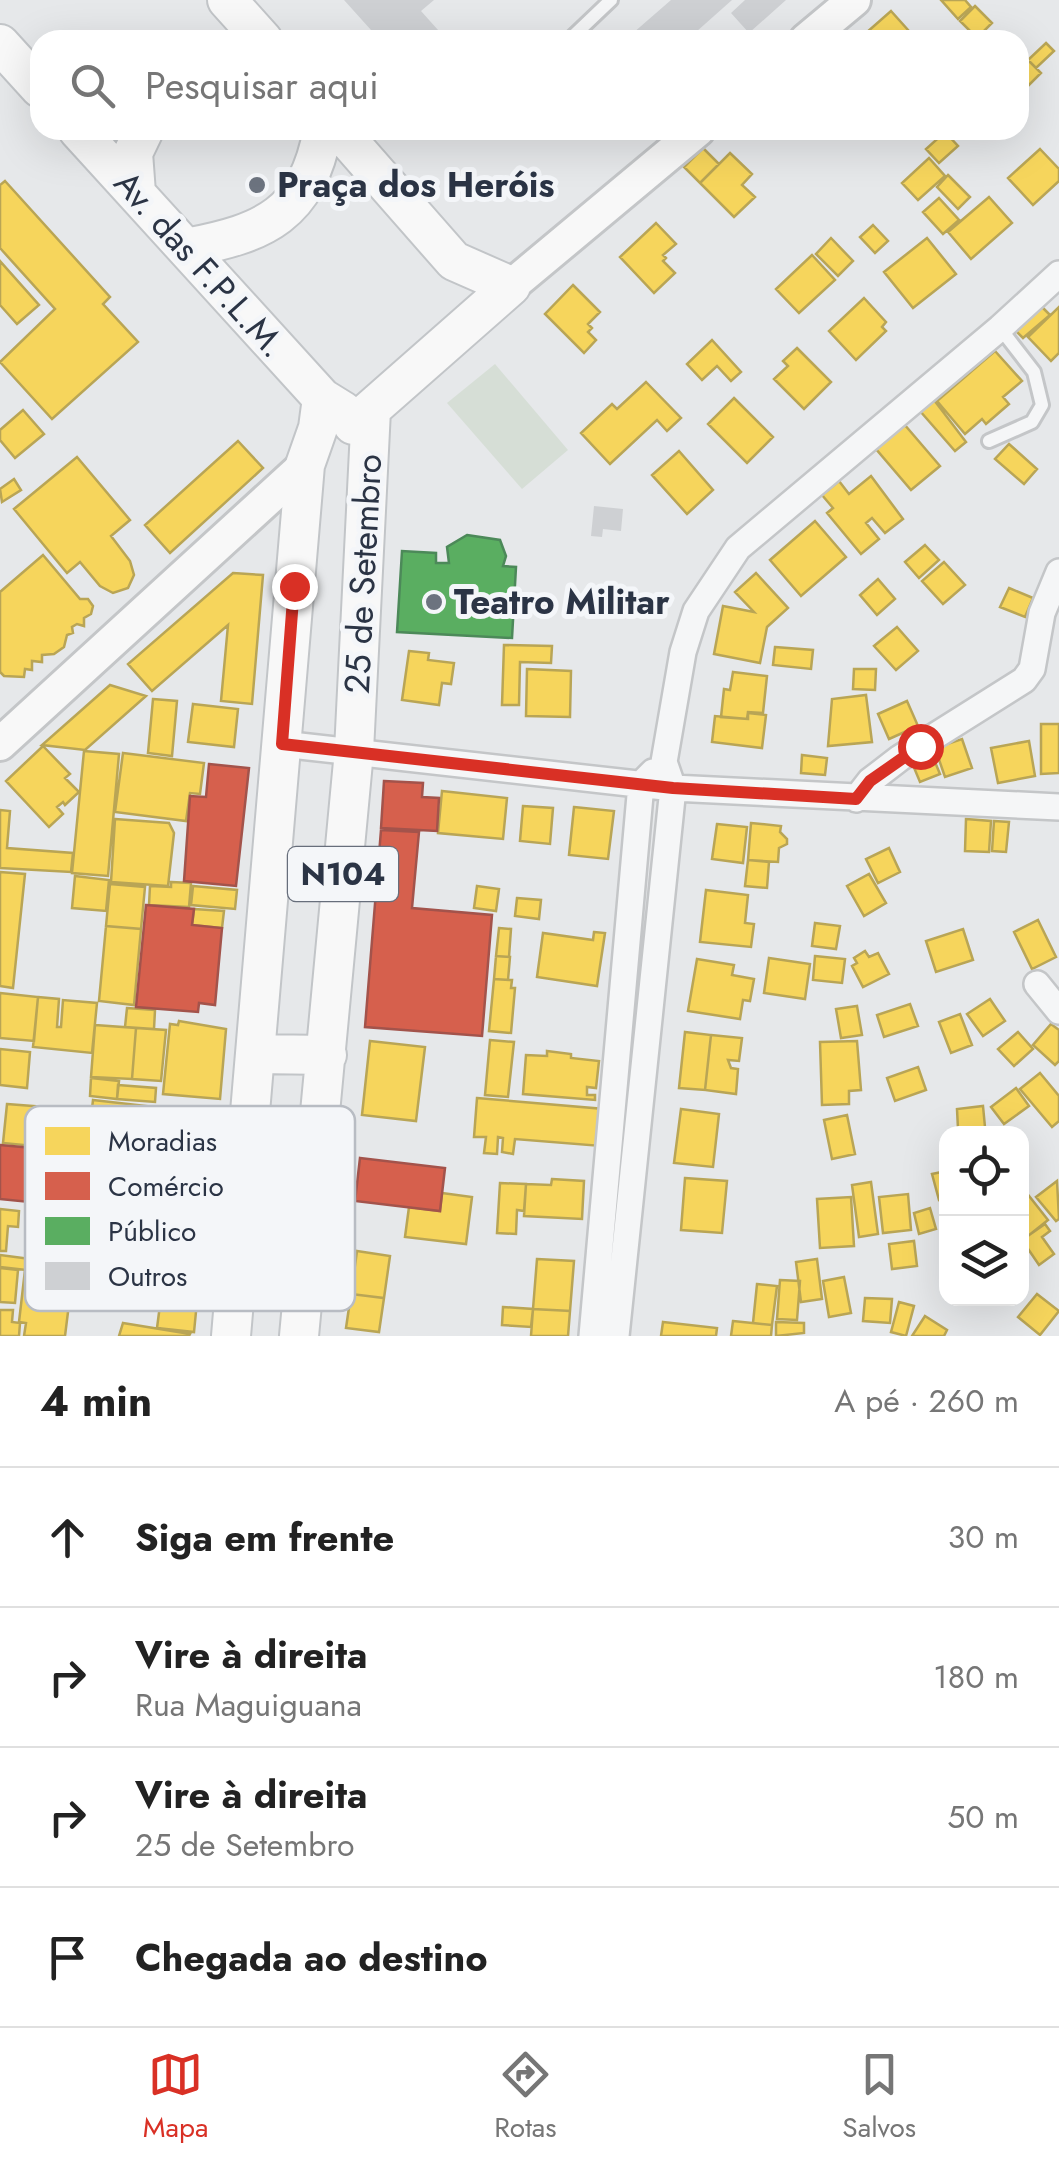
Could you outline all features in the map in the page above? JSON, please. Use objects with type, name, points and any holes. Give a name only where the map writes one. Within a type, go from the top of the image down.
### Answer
[{"type":"main road","points":[[227,0],[253,30]]},
{"type":"main road","points":[[0,44],[30,77]]},
{"type":"main road","name":"Av. das F.P.L.M.","points":[[87,140],[322,398]]},
{"type":"main road","points":[[136,193],[133,152],[139,140]]},
{"type":"main road","points":[[186,248],[225,241],[272,223],[298,198],[321,140]]},
{"type":"main road","points":[[305,464],[511,286],[454,260],[348,140]]},
{"type":"main road","points":[[454,260],[459,330]]},
{"type":"main road","points":[[322,398],[342,411],[371,410]]},
{"type":"main road","name":"N104","points":[[305,464],[318,428],[322,398]]},
{"type":"main road","name":"25 de Setembro","points":[[322,1106],[354,751],[371,410]]},
{"type":"main road","name":"25 de Setembro","points":[[251,1106],[305,464]]},
{"type":"main road","points":[[256,1054],[327,1055]]},
{"type":"main road","name":"25 de Setembro","points":[[231,1336],[233,1311]]},
{"type":"main road","name":"25 de Setembro","points":[[298,1336],[301,1311]]},
{"type":"street","points":[[818,30],[854,0]]},
{"type":"street","points":[[511,286],[686,140]]},
{"type":"street","points":[[616,1336],[673,788],[664,762],[683,652],[696,611],[738,548],[1059,274]]},
{"type":"street","points":[[0,744],[305,464]]},
{"type":"street","points":[[856,799],[870,781],[900,758],[1016,688],[1047,655],[1042,613],[1059,572]]},
{"type":"street","points":[[282,744],[673,788],[1059,806]]},
{"type":"street","points":[[592,1336],[641,784],[664,762]]},
{"type":"street","points":[[1037,984],[1059,1011]]},
{"type":"lane","points":[[580,30],[611,0]]},
{"type":"lane","points":[[989,441],[1032,422],[1042,405],[1034,372],[1000,328]]},
{"type":"shaded area","points":[[495,364],[568,450],[522,489],[447,403]]},
{"type":"building: Moradias","points":[[941,0],[965,0],[971,7],[958,19]]},
{"type":"building: Moradias","points":[[975,6],[992,23],[985,30],[969,30],[960,21]]},
{"type":"building: Moradias","points":[[891,11],[908,30],[869,30]]},
{"type":"building: Moradias","points":[[1046,43],[1054,51],[1036,68],[1029,59]]},
{"type":"building: Moradias","points":[[1029,61],[1041,73],[1029,85]]},
{"type":"building: Moradias","points":[[936,140],[952,140],[958,146],[939,163],[926,149]]},
{"type":"building: Moradias","points":[[703,148],[719,164],[700,183],[684,167]]},
{"type":"building: Moradias","points":[[1040,149],[1059,169],[1059,181],[1033,205],[1008,178]]},
{"type":"building: Moradias","points":[[730,153],[752,174],[742,185],[755,197],[734,217],[700,183]]},
{"type":"building: Moradias","points":[[929,158],[945,176],[918,200],[902,183]]},
{"type":"building: Moradias","points":[[948,175],[970,197],[958,209],[937,187]]},
{"type":"building: Moradias","points":[[5,181],[110,297],[103,304],[138,342],[52,419],[0,362],[55,309],[0,248],[0,185]]},
{"type":"building: Moradias","points":[[989,197],[1012,223],[971,259],[948,232]]},
{"type":"building: Moradias","points":[[939,198],[959,220],[943,234],[923,212]]},
{"type":"building: Moradias","points":[[656,223],[676,244],[663,255],[663,261],[675,273],[654,293],[620,257]]},
{"type":"building: Moradias","points":[[873,225],[888,241],[875,253],[860,237]]},
{"type":"building: Moradias","points":[[831,238],[853,261],[838,276],[816,254]]},
{"type":"building: Moradias","points":[[927,238],[956,274],[913,308],[884,272]]},
{"type":"building: Moradias","points":[[812,255],[835,280],[799,313],[776,289]]},
{"type":"building: Moradias","points":[[0,261],[39,305],[17,324],[0,305]]},
{"type":"building: Moradias","points":[[573,285],[600,312],[588,324],[592,328],[588,332],[596,340],[584,353],[545,314]]},
{"type":"building: Moradias","points":[[864,298],[886,322],[882,327],[886,331],[856,360],[829,331]]},
{"type":"building: Moradias","points":[[1039,304],[1050,315],[1023,338],[1013,328]]},
{"type":"building: Moradias","points":[[1059,307],[1059,353],[1051,361],[1028,337]]},
{"type":"building: Moradias","points":[[712,340],[741,372],[731,381],[717,366],[702,380],[687,364]]},
{"type":"building: Moradias","points":[[797,348],[831,382],[804,409],[774,379],[788,366],[783,361]]},
{"type":"building: Moradias","points":[[995,351],[1022,381],[1003,397],[1009,404],[986,424],[982,419],[965,434],[937,401]]},
{"type":"building: Moradias","points":[[646,382],[681,418],[667,431],[657,420],[610,464],[581,433],[612,404],[617,409]]},
{"type":"building: Moradias","points":[[734,398],[773,437],[747,463],[708,424]]},
{"type":"building: Moradias","points":[[934,400],[966,442],[955,451],[920,411]]},
{"type":"building: Moradias","points":[[23,410],[44,434],[15,458],[0,440],[0,430]]},
{"type":"building: Moradias","points":[[904,424],[940,466],[911,490],[876,449]]},
{"type":"building: Moradias","points":[[238,441],[263,468],[170,553],[145,525]]},
{"type":"building: Moradias","points":[[1009,444],[1037,469],[1024,484],[995,459]]},
{"type":"building: Moradias","points":[[679,451],[713,490],[687,514],[652,475]]},
{"type":"building: Moradias","points":[[77,457],[130,520],[111,536],[130,561],[134,575],[128,588],[113,593],[100,586],[80,562],[67,573],[14,509]]},
{"type":"building: Moradias","points":[[871,476],[903,519],[885,533],[872,518],[866,523],[879,539],[861,554],[827,513],[833,508],[822,495],[839,481],[849,494]]},
{"type":"building: Moradias","points":[[14,479],[21,490],[2,502],[0,489]]},
{"type":"building: Moradias","points":[[815,521],[846,557],[801,596],[770,560]]},
{"type":"building: Moradias","points":[[925,545],[939,560],[919,578],[905,562]]},
{"type":"building: Moradias","points":[[43,555],[80,599],[88,599],[93,606],[91,614],[84,618],[84,626],[72,627],[73,633],[67,635],[64,647],[54,654],[42,655],[42,662],[32,661],[32,670],[25,669],[24,677],[4,676],[0,672],[0,592]]},
{"type":"building: Moradias","points":[[944,562],[965,585],[943,604],[922,581]]},
{"type":"building: Moradias","points":[[233,573],[263,575],[252,704],[221,701],[228,625],[152,691],[128,664]]},
{"type":"building: Moradias","points":[[756,573],[788,608],[767,627],[760,663],[714,654],[723,606],[754,612],[735,592]]},
{"type":"building: Moradias","points":[[878,579],[895,599],[877,615],[860,595]]},
{"type":"building: Moradias","points":[[1009,588],[1033,598],[1025,617],[1000,607]]},
{"type":"building: Moradias","points":[[897,627],[918,651],[896,670],[874,646]]},
{"type":"building: Moradias","points":[[504,645],[552,646],[551,663],[520,662],[519,705],[502,705]]},
{"type":"building: Moradias","points":[[775,647],[813,650],[811,669],[773,665]]},
{"type":"building: Moradias","points":[[409,651],[429,653],[428,660],[454,663],[451,684],[442,683],[439,705],[402,700]]},
{"type":"building: Moradias","points":[[527,669],[571,671],[570,717],[526,716]]},
{"type":"building: Moradias","points":[[854,669],[876,669],[875,690],[853,689]]},
{"type":"building: Moradias","points":[[733,672],[767,676],[763,713],[748,712],[747,719],[721,717],[724,689],[730,690]]},
{"type":"building: Moradias","points":[[110,685],[146,696],[85,750],[42,745]]},
{"type":"building: Moradias","points":[[866,695],[872,742],[828,746],[832,699]]},
{"type":"building: Moradias","points":[[153,699],[177,701],[172,756],[148,753]]},
{"type":"building: Moradias","points":[[907,701],[918,726],[889,739],[878,714]]},
{"type":"building: Moradias","points":[[193,704],[238,709],[234,747],[188,742]]},
{"type":"building: Moradias","points":[[748,713],[766,715],[762,748],[712,742],[715,716],[748,719]]},
{"type":"building: Moradias","points":[[1041,724],[1059,724],[1059,773],[1041,774]]},
{"type":"building: Moradias","points":[[962,739],[972,768],[945,777],[935,748]]},
{"type":"building: Moradias","points":[[1029,741],[1035,776],[998,783],[991,748]]},
{"type":"building: Moradias","points":[[43,746],[70,774],[65,778],[79,792],[57,807],[63,814],[49,827],[6,781]]},
{"type":"building: Moradias","points":[[930,750],[940,774],[920,782],[910,758]]},
{"type":"building: Moradias","points":[[84,751],[119,754],[108,876],[72,873]]},
{"type":"building: Moradias","points":[[123,753],[204,763],[200,794],[190,793],[186,821],[115,812]]},
{"type":"building: Moradias","points":[[802,755],[827,758],[825,775],[801,773]]},
{"type":"building: Moradias","points":[[442,791],[507,798],[503,839],[438,833]]},
{"type":"building: Moradias","points":[[523,806],[553,808],[550,844],[520,841]]},
{"type":"building: Moradias","points":[[574,807],[614,811],[608,859],[569,855]]},
{"type":"building: Moradias","points":[[0,810],[10,811],[7,848],[73,853],[71,872],[0,868]]},
{"type":"building: Moradias","points":[[115,819],[169,823],[174,833],[168,886],[111,882]]},
{"type":"building: Moradias","points":[[966,819],[991,821],[989,852],[965,851]]},
{"type":"building: Moradias","points":[[994,821],[1009,822],[1006,852],[992,851]]},
{"type":"building: Moradias","points":[[751,823],[781,826],[787,844],[779,848],[778,862],[748,860]]},
{"type":"building: Moradias","points":[[717,824],[747,827],[743,863],[712,859]]},
{"type":"building: Moradias","points":[[889,848],[900,872],[878,883],[866,859]]},
{"type":"building: Moradias","points":[[748,860],[769,862],[767,888],[745,886]]},
{"type":"building: Moradias","points":[[0,872],[25,874],[13,988],[0,986]]},
{"type":"building: Moradias","points":[[869,874],[886,903],[864,916],[847,886]]},
{"type":"building: Moradias","points":[[75,876],[109,880],[106,911],[72,908]]},
{"type":"building: Moradias","points":[[171,882],[191,883],[189,907],[149,905],[150,886],[171,887]]},
{"type":"building: Moradias","points":[[110,884],[145,887],[141,929],[106,926]]},
{"type":"building: Moradias","points":[[193,886],[237,890],[235,909],[191,905]]},
{"type":"building: Moradias","points":[[477,886],[499,889],[496,911],[474,908]]},
{"type":"building: Moradias","points":[[706,890],[748,895],[745,923],[754,924],[751,947],[700,942]]},
{"type":"building: Moradias","points":[[517,898],[541,900],[539,919],[515,916]]},
{"type":"building: Moradias","points":[[194,909],[224,911],[222,928],[192,925]]},
{"type":"building: Moradias","points":[[1038,920],[1056,957],[1032,969],[1014,932]]},
{"type":"building: Moradias","points":[[815,923],[840,926],[836,949],[812,946]]},
{"type":"building: Moradias","points":[[106,926],[141,929],[134,1005],[99,1001]]},
{"type":"building: Moradias","points":[[499,928],[511,929],[509,957],[496,956]]},
{"type":"building: Moradias","points":[[963,929],[973,960],[936,972],[926,941]]},
{"type":"building: Moradias","points":[[594,932],[605,933],[597,986],[537,977],[543,933],[593,940]]},
{"type":"building: Moradias","points":[[865,951],[869,957],[878,953],[889,974],[863,987],[852,966],[857,963],[854,958]]},
{"type":"building: Moradias","points":[[496,956],[510,957],[508,980],[494,979]]},
{"type":"building: Moradias","points":[[815,956],[845,959],[842,983],[813,980]]},
{"type":"building: Moradias","points":[[769,958],[810,964],[805,999],[764,993]]},
{"type":"building: Moradias","points":[[697,959],[734,965],[732,975],[754,979],[750,1001],[743,1000],[740,1019],[688,1011]]},
{"type":"building: Moradias","points":[[494,979],[512,980],[511,988],[515,988],[511,1033],[489,1031]]},
{"type":"building: Moradias","points":[[0,993],[38,997],[34,1041],[0,1038]]},
{"type":"building: Moradias","points":[[38,997],[59,999],[57,1027],[61,1027],[63,1000],[97,1003],[92,1053],[33,1047]]},
{"type":"building: Moradias","points":[[990,999],[1005,1021],[983,1036],[967,1014]]},
{"type":"building: Moradias","points":[[910,1004],[918,1026],[884,1037],[877,1015]]},
{"type":"building: Moradias","points":[[857,1006],[862,1035],[841,1038],[836,1009]]},
{"type":"building: Moradias","points":[[127,1008],[155,1010],[154,1029],[125,1027]]},
{"type":"building: Moradias","points":[[960,1014],[972,1045],[951,1053],[939,1022]]},
{"type":"building: Moradias","points":[[179,1021],[226,1029],[220,1099],[163,1094],[170,1024],[178,1025]]},
{"type":"building: Moradias","points":[[1051,1024],[1059,1030],[1059,1061],[1055,1065],[1033,1045]]},
{"type":"building: Moradias","points":[[95,1025],[136,1028],[132,1079],[91,1077]]},
{"type":"building: Moradias","points":[[136,1028],[166,1030],[161,1081],[132,1079]]},
{"type":"building: Moradias","points":[[685,1032],[711,1035],[705,1090],[679,1088]]},
{"type":"building: Moradias","points":[[1018,1032],[1033,1049],[1014,1066],[998,1049]]},
{"type":"building: Moradias","points":[[711,1035],[742,1038],[739,1061],[728,1060],[731,1068],[738,1069],[736,1094],[705,1090]]},
{"type":"building: Moradias","points":[[490,1040],[514,1042],[508,1097],[485,1095]]},
{"type":"building: Moradias","points":[[370,1041],[425,1047],[416,1121],[362,1115]]},
{"type":"building: Moradias","points":[[857,1041],[861,1090],[849,1091],[849,1104],[822,1105],[820,1042]]},
{"type":"building: Moradias","points":[[0,1049],[30,1052],[27,1088],[0,1085]]},
{"type":"building: Moradias","points":[[547,1051],[599,1061],[596,1088],[587,1087],[587,1095],[595,1095],[595,1100],[523,1094],[526,1055],[547,1056]]},
{"type":"building: Moradias","points":[[918,1067],[926,1090],[895,1101],[887,1078]]},
{"type":"building: Moradias","points":[[1040,1073],[1059,1096],[1059,1121],[1052,1127],[1020,1089]]},
{"type":"building: Moradias","points":[[91,1078],[119,1081],[117,1099],[90,1096]]},
{"type":"building: Moradias","points":[[118,1085],[156,1088],[155,1102],[117,1099]]},
{"type":"building: Moradias","points":[[1016,1088],[1029,1106],[1004,1124],[991,1107]]},
{"type":"building: Moradias","points":[[477,1098],[604,1109],[601,1146],[515,1139],[513,1154],[502,1152],[503,1138],[498,1137],[497,1154],[484,1153],[486,1137],[474,1137]]},
{"type":"building: Moradias","points":[[93,1100],[146,1106],[92,1106]]},
{"type":"building: Moradias","points":[[7,1104],[32,1106],[25,1106],[25,1145],[3,1143]]},
{"type":"building: Moradias","points":[[983,1106],[985,1126],[958,1126],[957,1109]]},
{"type":"building: Moradias","points":[[681,1109],[719,1114],[713,1167],[674,1163]]},
{"type":"building: Moradias","points":[[847,1115],[855,1154],[832,1159],[824,1120]]},
{"type":"building: Moradias","points":[[939,1172],[939,1200],[932,1174]]},
{"type":"building: Moradias","points":[[685,1178],[727,1181],[722,1233],[681,1230]]},
{"type":"building: Moradias","points":[[552,1179],[584,1181],[582,1219],[524,1216],[526,1184],[551,1185]]},
{"type":"building: Moradias","points":[[1057,1181],[1059,1219],[1056,1221],[1036,1197]]},
{"type":"building: Moradias","points":[[871,1182],[878,1234],[859,1237],[852,1185]]},
{"type":"building: Moradias","points":[[500,1183],[526,1184],[524,1211],[517,1210],[516,1234],[497,1233]]},
{"type":"building: Moradias","points":[[442,1193],[472,1197],[466,1244],[405,1237],[409,1207],[440,1211]]},
{"type":"building: Moradias","points":[[908,1194],[911,1230],[883,1233],[879,1197]]},
{"type":"building: Moradias","points":[[1029,1196],[1048,1220],[1029,1235]]},
{"type":"building: Moradias","points":[[851,1197],[854,1246],[820,1248],[817,1199]]},
{"type":"building: Moradias","points":[[930,1208],[936,1229],[919,1234],[914,1213]]},
{"type":"building: Moradias","points":[[0,1209],[19,1211],[18,1227],[8,1226],[6,1251],[0,1251]]},
{"type":"building: Moradias","points":[[1045,1224],[1050,1231],[1042,1237],[1054,1254],[1039,1265],[1029,1250],[1029,1235]]},
{"type":"building: Moradias","points":[[914,1241],[917,1266],[892,1269],[889,1244]]},
{"type":"building: Moradias","points":[[357,1251],[390,1256],[384,1298],[355,1294]]},
{"type":"building: Moradias","points":[[0,1255],[25,1258],[25,1270],[0,1267]]},
{"type":"building: Moradias","points":[[537,1259],[574,1261],[570,1311],[533,1309]]},
{"type":"building: Moradias","points":[[817,1259],[822,1299],[801,1302],[796,1262]]},
{"type":"building: Moradias","points":[[0,1268],[18,1270],[15,1303],[0,1302]]},
{"type":"building: Moradias","points":[[25,1270],[25,1311],[68,1311],[65,1336],[24,1336],[26,1323],[19,1322]]},
{"type":"building: Moradias","points":[[844,1277],[851,1313],[829,1317],[823,1281]]},
{"type":"building: Moradias","points":[[780,1280],[800,1281],[797,1320],[777,1319]]},
{"type":"building: Moradias","points":[[757,1284],[777,1286],[772,1325],[753,1323]]},
{"type":"building: Moradias","points":[[355,1294],[384,1298],[379,1332],[346,1328],[348,1311],[355,1311]]},
{"type":"building: Moradias","points":[[1037,1294],[1059,1311],[1040,1335],[1018,1317]]},
{"type":"building: Moradias","points":[[865,1298],[892,1299],[890,1323],[863,1321]]},
{"type":"building: Moradias","points":[[899,1302],[914,1306],[906,1336],[891,1332]]},
{"type":"building: Moradias","points":[[503,1307],[533,1309],[531,1327],[502,1325]]},
{"type":"building: Moradias","points":[[533,1309],[570,1311],[568,1336],[531,1336]]},
{"type":"building: Moradias","points":[[0,1310],[13,1310],[12,1322],[20,1323],[19,1336],[0,1336]]},
{"type":"building: Moradias","points":[[159,1311],[196,1311],[194,1332],[157,1328]]},
{"type":"building: Moradias","points":[[925,1316],[947,1330],[944,1336],[912,1336]]},
{"type":"building: Moradias","points":[[733,1321],[772,1325],[771,1336],[731,1336]]},
{"type":"building: Moradias","points":[[663,1322],[717,1328],[716,1336],[661,1336]]},
{"type":"building: Moradias","points":[[776,1322],[804,1323],[804,1333],[776,1336]]},
{"type":"building: Moradias","points":[[123,1323],[190,1334],[119,1336]]},
{"type":"building: Comércio","points":[[209,764],[249,768],[236,886],[184,881],[190,796],[206,797]]},
{"type":"building: Comércio","points":[[384,781],[423,783],[422,797],[439,798],[437,831],[381,828]]},
{"type":"building: Comércio","points":[[381,830],[419,832],[412,908],[492,915],[482,1036],[365,1027]]},
{"type":"building: Comércio","points":[[146,905],[194,909],[192,925],[222,928],[215,1005],[199,1003],[198,1012],[136,1007]]},
{"type":"building: Comércio","points":[[0,1145],[25,1147],[25,1202],[0,1199]]},
{"type":"building: Comércio","points":[[360,1158],[445,1168],[440,1211],[355,1201]]},
{"type":"building: Público","points":[[467,535],[500,540],[506,556],[503,566],[516,567],[512,638],[397,632],[402,551],[436,553],[436,563],[449,563],[447,547]]},
{"type":"building: Outros","points":[[344,0],[434,0],[421,11],[438,30],[371,30]]},
{"type":"building: Outros","points":[[671,0],[732,0],[698,30],[636,30]]},
{"type":"building: Outros","points":[[745,0],[786,0],[752,30],[746,30],[731,13]]},
{"type":"building: Outros","points":[[594,506],[623,509],[621,531],[603,529],[602,537],[591,536]]},
{"type":"place","name":"Praça dos Heróis","points":[[257,185]]},
{"type":"place","name":"Teatro Militar","points":[[434,602]]},
{"type":"route","points":[[294,586],[282,744],[673,788],[856,799],[870,781],[920,746]]}]
